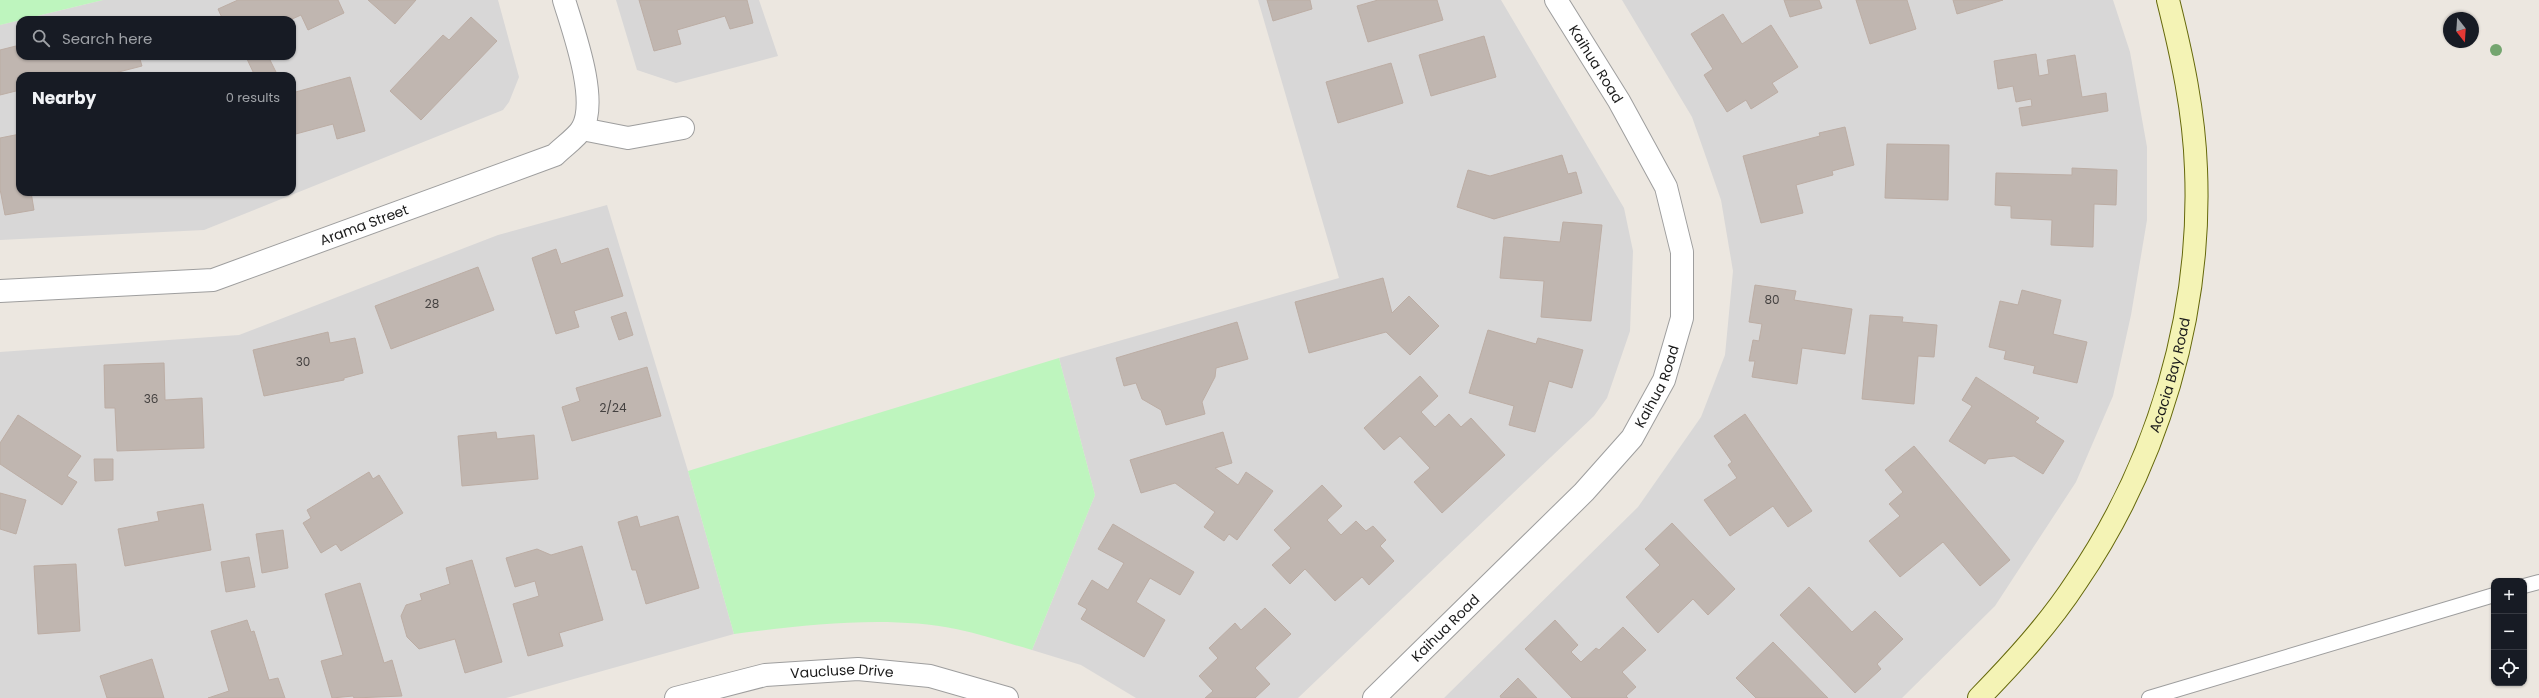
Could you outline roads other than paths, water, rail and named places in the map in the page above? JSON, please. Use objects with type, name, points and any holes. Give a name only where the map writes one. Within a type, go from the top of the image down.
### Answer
[{"type":"street","points":[[564,0],[579,47],[589,100],[582,129],[628,138],[683,128]]},
{"type":"street","name":"Kaihua Road","points":[[1374,698],[1584,492],[1632,438],[1664,380],[1682,318],[1682,252],[1666,187],[1619,101],[1556,0]]},
{"type":"street","name":"Acacia Bay Road","points":[[1979,698],[2046,624],[2077,582],[2105,536],[2132,484],[2169,386],[2190,280],[2195,229],[2196,170],[2184,63],[2168,0]]},
{"type":"street","name":"Arama Street","points":[[0,291],[213,280],[555,155],[582,129]]},
{"type":"street","name":"Vaucluse Drive","points":[[676,698],[765,675],[858,669],[930,676],[1007,698]]},
{"type":"lane","points":[[2527,585],[2539,582]]},
{"type":"lane","points":[[2148,698],[2491,596]]}]
